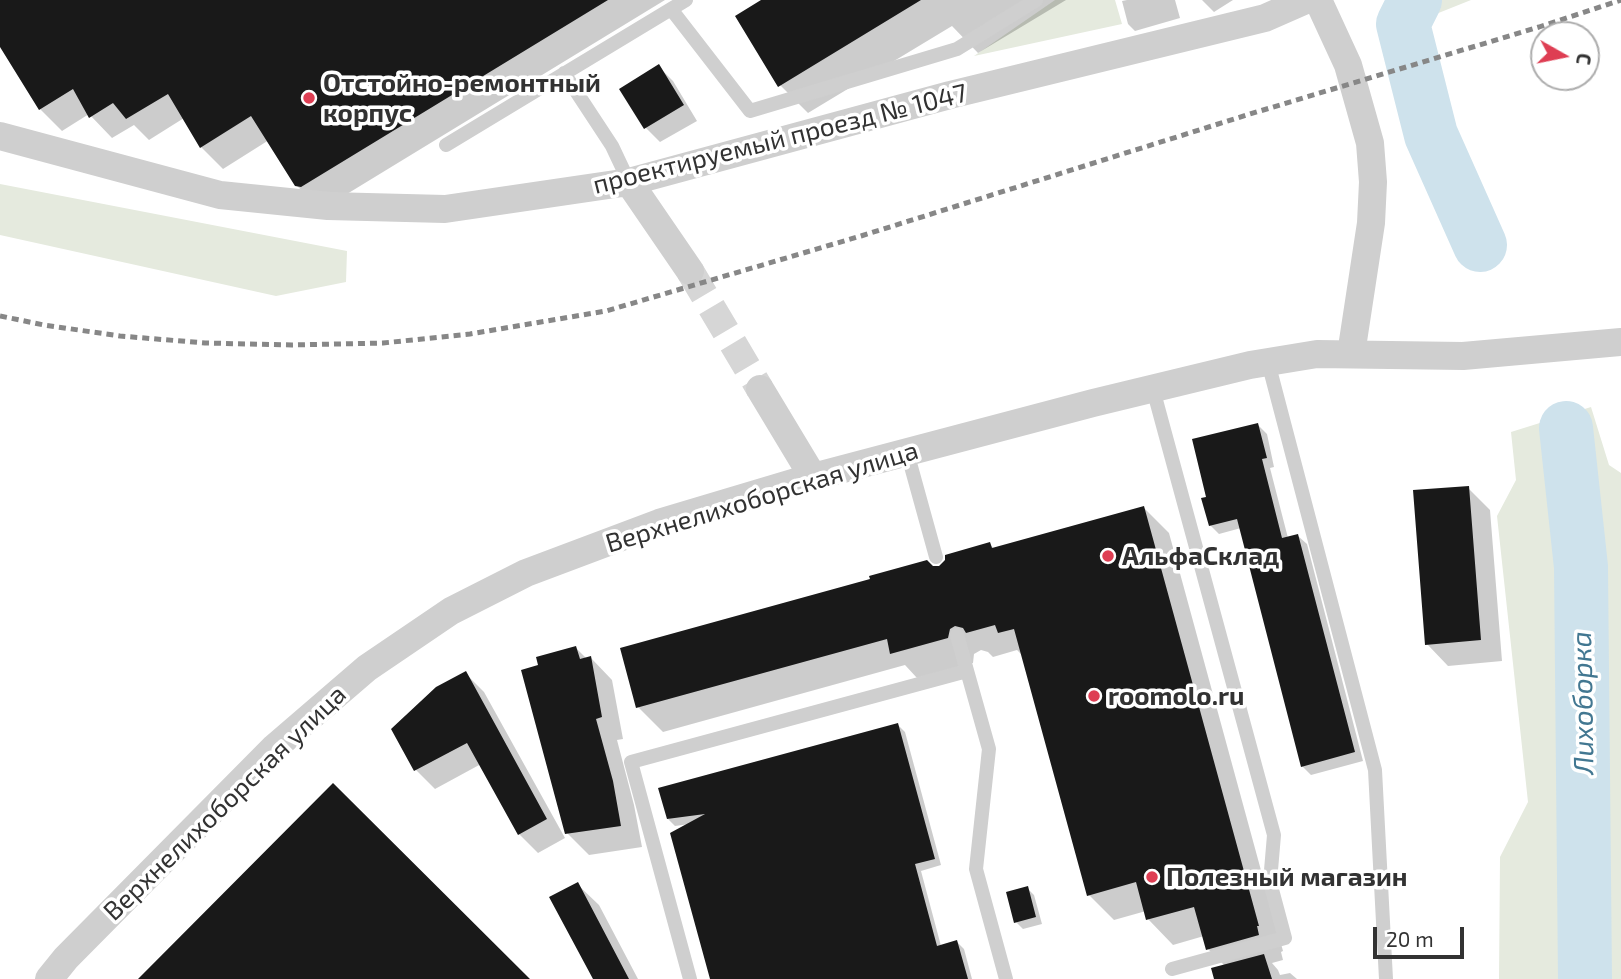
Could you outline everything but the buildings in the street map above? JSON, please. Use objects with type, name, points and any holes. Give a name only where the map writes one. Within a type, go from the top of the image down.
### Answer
[{"type":"street","name":"проектируемый проезд № 1047","points":[[0,136],[220,195],[328,206],[445,209],[629,182],[950,95],[1265,18],[1306,0]]},
{"type":"street","points":[[1318,0],[1348,65],[1370,142],[1373,181],[1371,223],[1351,354]]},
{"type":"street","points":[[629,182],[690,271]]},
{"type":"street","name":"Верхнелихоборская улица","points":[[49,979],[66,958],[274,748],[367,668],[451,611],[526,573],[659,523],[813,477],[1153,389],[1269,362],[1317,354],[1463,356],[1621,342]]},
{"type":"street","points":[[760,389],[813,477]]},
{"type":"lane","points":[[446,145],[686,0]]},
{"type":"lane","points":[[671,9],[750,111],[957,50],[1036,0]]},
{"type":"lane","points":[[564,73],[612,146],[629,182]]},
{"type":"lane","points":[[1269,362],[1375,771],[1386,979]]},
{"type":"lane","points":[[1153,389],[1275,835],[1270,882],[1285,938],[1172,969]]},
{"type":"lane","points":[[907,452],[936,557]]},
{"type":"lane","points":[[957,635],[989,749],[976,869],[1006,979]]},
{"type":"lane","points":[[690,979],[631,762],[967,671]]},
{"type":"shaded area","points":[[1055,0],[1115,0],[1122,24],[974,56]]},
{"type":"shaded area","points":[[1394,0],[1471,0],[1436,14]]},
{"type":"shaded area","points":[[0,184],[347,251],[346,282],[276,296],[0,235]]},
{"type":"shaded area","points":[[1591,407],[1609,465],[1621,473],[1621,979],[1499,979],[1500,857],[1528,802],[1497,516],[1516,480],[1511,432]]},
{"type":"waterway","name":"Лихоборка","points":[[1415,0],[1403,24],[1431,135],[1480,245]]},
{"type":"waterway","name":"Лихоборка","points":[[1566,428],[1581,567],[1585,979]]},
{"type":"tunnel","points":[[690,271],[760,389]]},
{"type":"railway","points":[[0,316],[120,336],[205,343],[292,345],[383,343],[470,334],[606,311],[861,236],[1621,0]]},
{"type":"place","name":"Отстойно-ремонтный корпус","points":[[309,98]]},
{"type":"place","name":"АльфаСклад","points":[[1108,556]]},
{"type":"place","name":"roomolo.ru","points":[[1094,696]]},
{"type":"place","name":"Полезный магазин","points":[[1152,877]]}]
